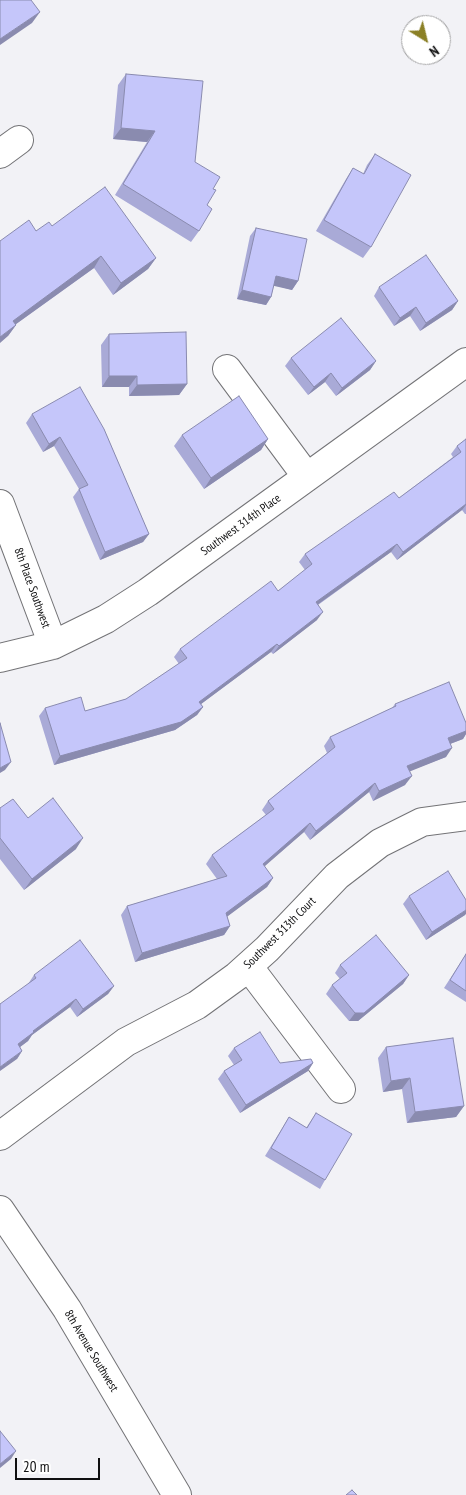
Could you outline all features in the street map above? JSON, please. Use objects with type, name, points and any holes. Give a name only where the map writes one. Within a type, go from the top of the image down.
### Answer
[{"type":"street","name":"Southwest 314th Place","points":[[0,658],[53,645],[106,619],[148,592],[466,362]]},
{"type":"street","points":[[227,369],[308,477]]},
{"type":"street","name":"8th Place Southwest","points":[[0,504],[53,645]]},
{"type":"street","name":"Southwest 313th Court","points":[[0,1136],[126,1042],[197,1005],[248,966],[336,876],[380,843],[422,822],[466,816]]},
{"type":"street","points":[[248,966],[341,1089]]},
{"type":"street","name":"8th Avenue Southwest","points":[[0,1210],[67,1309],[177,1495]]},
{"type":"building","points":[[0,0],[31,0],[40,12],[0,39]]},
{"type":"building","points":[[126,74],[203,81],[195,162],[220,177],[213,189],[216,190],[207,205],[212,209],[199,231],[123,184],[155,131],[121,128]]},
{"type":"building","points":[[375,154],[411,175],[371,247],[324,220],[353,168],[364,174]]},
{"type":"building","points":[[105,187],[156,258],[121,283],[101,256],[13,321],[16,325],[0,337],[0,241],[29,220],[36,231],[49,222],[52,226]]},
{"type":"building","points":[[256,228],[307,239],[298,281],[276,276],[271,297],[242,290]]},
{"type":"building","points":[[426,255],[458,301],[426,323],[416,307],[400,318],[379,287]]},
{"type":"building","points":[[341,318],[376,361],[342,388],[331,373],[314,387],[291,358]]},
{"type":"building","points":[[186,332],[187,384],[137,385],[137,376],[109,376],[109,334]]},
{"type":"building","points":[[80,387],[104,429],[149,534],[105,552],[79,489],[88,485],[60,437],[49,444],[32,414]]},
{"type":"building","points":[[239,396],[268,439],[211,478],[182,435]]},
{"type":"building","points":[[466,439],[466,504],[403,552],[397,544],[316,602],[323,612],[279,646],[277,644],[199,702],[203,707],[181,722],[60,756],[45,708],[81,697],[85,711],[126,699],[187,658],[180,649],[271,581],[278,591],[312,564],[305,554],[394,492],[399,498],[461,452],[457,446]]},
{"type":"building","points":[[449,682],[466,723],[466,731],[448,738],[452,748],[407,766],[412,776],[379,791],[375,783],[316,831],[310,823],[263,864],[273,878],[226,913],[230,926],[142,953],[127,906],[227,876],[212,855],[274,809],[268,801],[335,747],[330,737],[396,706],[395,704]]},
{"type":"building","points":[[0,723],[11,762],[0,768]]},
{"type":"building","points":[[53,798],[83,838],[32,879],[0,838],[0,808],[13,799],[28,818]]},
{"type":"building","points":[[448,871],[466,900],[466,910],[432,932],[409,896]]},
{"type":"building","points":[[376,935],[409,975],[364,1013],[355,1013],[332,985],[347,973],[340,965]]},
{"type":"building","points":[[80,940],[114,986],[83,1009],[76,999],[18,1044],[22,1051],[0,1067],[0,1004],[36,978],[34,975]]},
{"type":"building","points":[[466,954],[466,991],[450,980]]},
{"type":"building","points":[[260,1032],[280,1063],[311,1059],[313,1063],[246,1105],[224,1071],[242,1060],[234,1048]]},
{"type":"building","points":[[453,1038],[464,1106],[415,1112],[410,1078],[391,1081],[386,1047]]},
{"type":"building","points":[[316,1113],[352,1134],[325,1180],[271,1148],[289,1117],[307,1128]]},
{"type":"building","points":[[0,1431],[16,1451],[0,1464]]},
{"type":"building","points":[[352,1490],[357,1495],[346,1495]]}]
